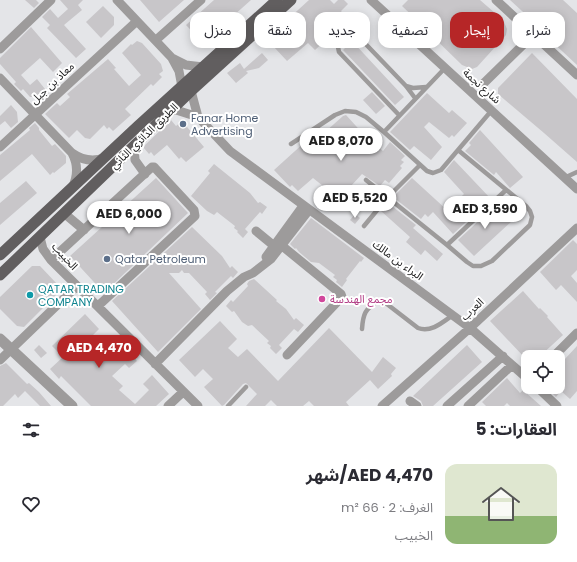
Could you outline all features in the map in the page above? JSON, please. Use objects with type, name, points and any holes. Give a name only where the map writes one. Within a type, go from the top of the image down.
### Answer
[{"type":"main road","name":"الطريق الدائري الثاني","points":[[0,275],[173,108],[203,67],[277,0]]},
{"type":"main road","name":"الطريق الدائري الثاني","points":[[0,255],[104,158],[291,0]]},
{"type":"main road","points":[[0,262],[19,244],[27,230]]},
{"type":"street","points":[[0,49],[51,0]]},
{"type":"street","points":[[117,0],[172,58],[186,65],[203,67]]},
{"type":"street","points":[[156,40],[201,0]]},
{"type":"street","name":"شارع نجمة","points":[[370,0],[577,189]]},
{"type":"street","points":[[496,0],[512,15]]},
{"type":"street","name":"معاذ بن جبل","points":[[0,147],[137,21]]},
{"type":"street","points":[[484,83],[520,48]]},
{"type":"street","points":[[547,48],[577,75]]},
{"type":"street","name":"البراء بن مالك","points":[[172,58],[198,117],[230,151],[453,315],[521,373]]},
{"type":"street","points":[[0,78],[72,153],[80,158],[89,160],[104,158]]},
{"type":"street","name":"البراء بن مالك","points":[[173,108],[198,117]]},
{"type":"street","points":[[134,146],[135,160],[145,174]]},
{"type":"street","points":[[72,153],[76,163],[77,174],[72,189]]},
{"type":"street","points":[[51,260],[154,166],[194,210],[195,216],[98,306]]},
{"type":"street","points":[[155,364],[227,291],[271,259],[277,245],[306,208]]},
{"type":"street","points":[[64,214],[84,230]]},
{"type":"street","name":"العرب","points":[[382,406],[470,328],[577,228]]},
{"type":"street","points":[[256,231],[277,245],[342,296],[287,355]]},
{"type":"street","name":"الخبيب","points":[[40,237],[42,249],[51,260],[198,406]]},
{"type":"street","points":[[0,360],[77,286]]},
{"type":"street","points":[[560,350],[577,333]]},
{"type":"street","points":[[0,339],[72,406]]},
{"type":"street","points":[[447,406],[503,356]]},
{"type":"street","points":[[468,406],[512,365]]},
{"type":"street","points":[[168,406],[183,392]]},
{"type":"street","points":[[544,394],[557,406]]},
{"type":"lane","points":[[400,115],[339,52],[337,45],[339,39],[349,32],[357,35],[406,86],[415,98]]},
{"type":"lane","points":[[384,132],[445,68]]},
{"type":"lane","points":[[406,86],[413,88],[426,87]]},
{"type":"lane","points":[[291,144],[335,114],[345,110],[356,112],[366,117],[427,171],[433,173],[441,170],[492,110]]},
{"type":"lane","points":[[366,180],[467,262],[473,266],[481,266],[492,261],[518,238],[530,225],[532,217],[526,206],[458,150]]},
{"type":"lane","points":[[364,226],[388,197],[420,165]]},
{"type":"lane","points":[[564,178],[577,172]]},
{"type":"lane","points":[[447,245],[506,190]]},
{"type":"lane","points":[[362,329],[363,316],[372,304],[378,301],[383,301],[418,328],[423,330],[437,326],[453,315]]},
{"type":"lane","points":[[228,406],[246,387]]},
{"type":"building","points":[[25,0],[36,0],[39,3],[34,8]]},
{"type":"building","points":[[60,0],[83,0],[78,5],[82,10],[64,25],[86,49],[76,58],[47,28],[50,25],[42,17],[50,9],[58,18],[68,9]]},
{"type":"building","points":[[140,0],[184,0],[159,22]]},
{"type":"building","points":[[214,0],[251,0],[238,12],[201,12]]},
{"type":"building","points":[[309,0],[330,0],[334,4],[338,0],[344,0],[348,4],[341,11],[342,12],[314,12],[314,48],[317,48],[315,50],[308,43],[306,45],[306,12],[296,12]]},
{"type":"building","points":[[408,0],[480,0],[494,12],[450,12],[450,48],[494,48],[477,67],[472,69],[462,65],[442,46],[442,12],[408,12],[402,6]]},
{"type":"building","points":[[510,0],[563,0],[577,13],[577,65],[559,48],[565,48],[565,12],[523,12]]},
{"type":"building","points":[[103,6],[114,17],[114,25],[101,38],[86,22]]},
{"type":"building","points":[[190,21],[190,29],[186,25]]},
{"type":"building","points":[[504,22],[507,29],[504,37]]},
{"type":"building","points":[[31,27],[62,63],[53,72],[40,58],[21,75],[30,85],[37,79],[49,94],[46,96],[30,97],[23,89],[21,91],[14,84],[16,82],[0,64],[0,58]]},
{"type":"building","points":[[137,41],[142,43],[161,64],[163,71],[159,74],[162,77],[153,86],[151,84],[125,109],[131,115],[113,131],[109,127],[107,129],[104,125],[90,139],[85,138],[77,130],[69,138],[45,114],[57,103],[60,106],[70,97],[67,94],[108,59],[116,68],[114,69],[129,86],[141,75],[122,53],[131,44],[132,45]]},
{"type":"building","points":[[275,48],[302,48],[287,61]]},
{"type":"building","points":[[345,48],[358,48],[404,97],[395,105],[343,50]]},
{"type":"building","points":[[262,53],[268,60],[259,68],[246,71],[248,73],[236,83],[227,73],[240,63],[244,69]]},
{"type":"building","points":[[532,53],[577,99],[577,162],[498,94],[498,88]]},
{"type":"building","points":[[372,92],[385,106],[376,114],[363,100]]},
{"type":"building","points":[[427,93],[449,113],[452,110],[467,123],[454,137],[452,135],[449,138],[429,122],[424,127],[442,147],[431,160],[414,146],[410,150],[390,132]]},
{"type":"building","points":[[11,105],[17,112],[18,122],[11,128],[5,121],[0,125],[0,116]]},
{"type":"building","points":[[346,115],[366,137],[383,151],[390,142],[405,156],[401,160],[404,162],[400,166],[402,168],[389,183],[385,180],[380,186],[362,174],[351,186],[368,199],[357,213],[313,178],[298,191],[292,185],[290,187],[274,170],[316,132],[322,128],[325,132]]},
{"type":"building","points":[[171,120],[176,126],[182,121],[204,147],[186,162],[181,157],[179,159],[167,145],[154,156],[151,152],[149,154],[143,147]]},
{"type":"building","points":[[35,123],[52,146],[55,144],[66,156],[66,163],[50,175],[32,154],[0,181],[0,155],[30,130],[29,128]]},
{"type":"building","points":[[480,130],[523,177],[510,188],[496,172],[494,175],[465,151],[471,145],[469,143]]},
{"type":"building","points":[[454,160],[491,199],[453,234],[433,212],[428,217],[425,214],[421,219],[393,197],[412,178],[447,210],[464,194],[444,172]]},
{"type":"building","points":[[214,164],[250,193],[258,203],[260,202],[267,207],[262,214],[260,212],[245,229],[248,232],[243,238],[234,228],[235,226],[217,212],[214,215],[207,211],[191,196],[210,173],[208,171]]},
{"type":"building","points":[[156,178],[188,213],[104,293],[70,256]]},
{"type":"building","points":[[26,181],[37,193],[0,225],[0,203]]},
{"type":"building","points":[[388,203],[416,225],[413,228],[443,254],[437,261],[425,250],[421,255],[406,242],[410,237],[381,211]]},
{"type":"building","points":[[496,205],[512,221],[474,256],[458,240]]},
{"type":"building","points":[[355,214],[360,218],[355,224],[350,220]]},
{"type":"building","points":[[311,218],[364,258],[346,279],[347,280],[342,287],[333,277],[335,275],[319,263],[311,262],[290,244]]},
{"type":"building","points":[[192,227],[222,256],[230,268],[232,266],[238,272],[233,278],[231,276],[215,292],[217,293],[210,300],[205,294],[207,292],[189,273],[184,273],[182,270],[179,273],[169,273],[201,309],[158,352],[112,301]]},
{"type":"building","points":[[573,240],[577,244],[577,270],[571,276],[577,283],[577,302],[561,285],[556,290],[540,272]]},
{"type":"building","name":"QATAR TRADING COMPANY","points":[[32,266],[40,266],[59,286],[59,292],[24,327],[17,326],[0,309],[0,297]]},
{"type":"building","points":[[254,279],[286,309],[294,320],[296,318],[304,325],[298,332],[294,329],[279,345],[282,348],[276,354],[267,343],[269,341],[252,325],[248,326],[242,322],[234,311],[232,312],[226,306],[231,300],[233,302],[248,286],[247,284],[249,281]]},
{"type":"building","points":[[523,291],[539,309],[540,308],[548,316],[547,317],[563,335],[547,350],[521,350],[521,354],[490,321]]},
{"type":"building","points":[[85,314],[99,329],[92,336],[106,350],[117,341],[127,352],[129,350],[137,361],[129,368],[125,364],[112,376],[123,386],[119,390],[135,404],[149,390],[143,384],[152,375],[169,394],[156,406],[91,406],[61,376],[59,379],[50,369],[63,357],[52,346]]},
{"type":"building","points":[[220,321],[237,339],[228,348],[238,357],[247,349],[278,381],[329,328],[372,372],[383,357],[396,368],[391,374],[392,376],[378,389],[370,380],[346,402],[349,406],[314,406],[309,401],[303,406],[277,406],[271,400],[265,406],[246,406],[257,394],[246,383],[243,384],[222,406],[204,387],[213,379],[203,369],[195,377],[179,360]]},
{"type":"building","points":[[39,345],[47,353],[41,358],[34,350]]},
{"type":"building","points":[[467,345],[482,362],[433,406],[423,406],[421,401],[413,396]]},
{"type":"building","points":[[577,346],[577,391],[570,399],[564,394],[565,359]]},
{"type":"building","points":[[6,363],[27,384],[29,383],[39,392],[51,406],[40,406],[25,391],[18,398],[15,394],[3,406],[0,406],[0,366]]},
{"type":"building","points":[[507,378],[520,393],[521,392],[521,394],[528,394],[541,406],[510,406],[507,403],[504,406],[486,406],[482,402]]},
{"type":"place","name":"Fanar Home Advertising","points":[[183,124]]},
{"type":"place","name":"Qatar Petroleum","points":[[107,259]]},
{"type":"place","name":"QATAR TRADING COMPANY","points":[[30,295]]},
{"type":"place","name":"مجمع الهندسة","points":[[322,299]]}]
